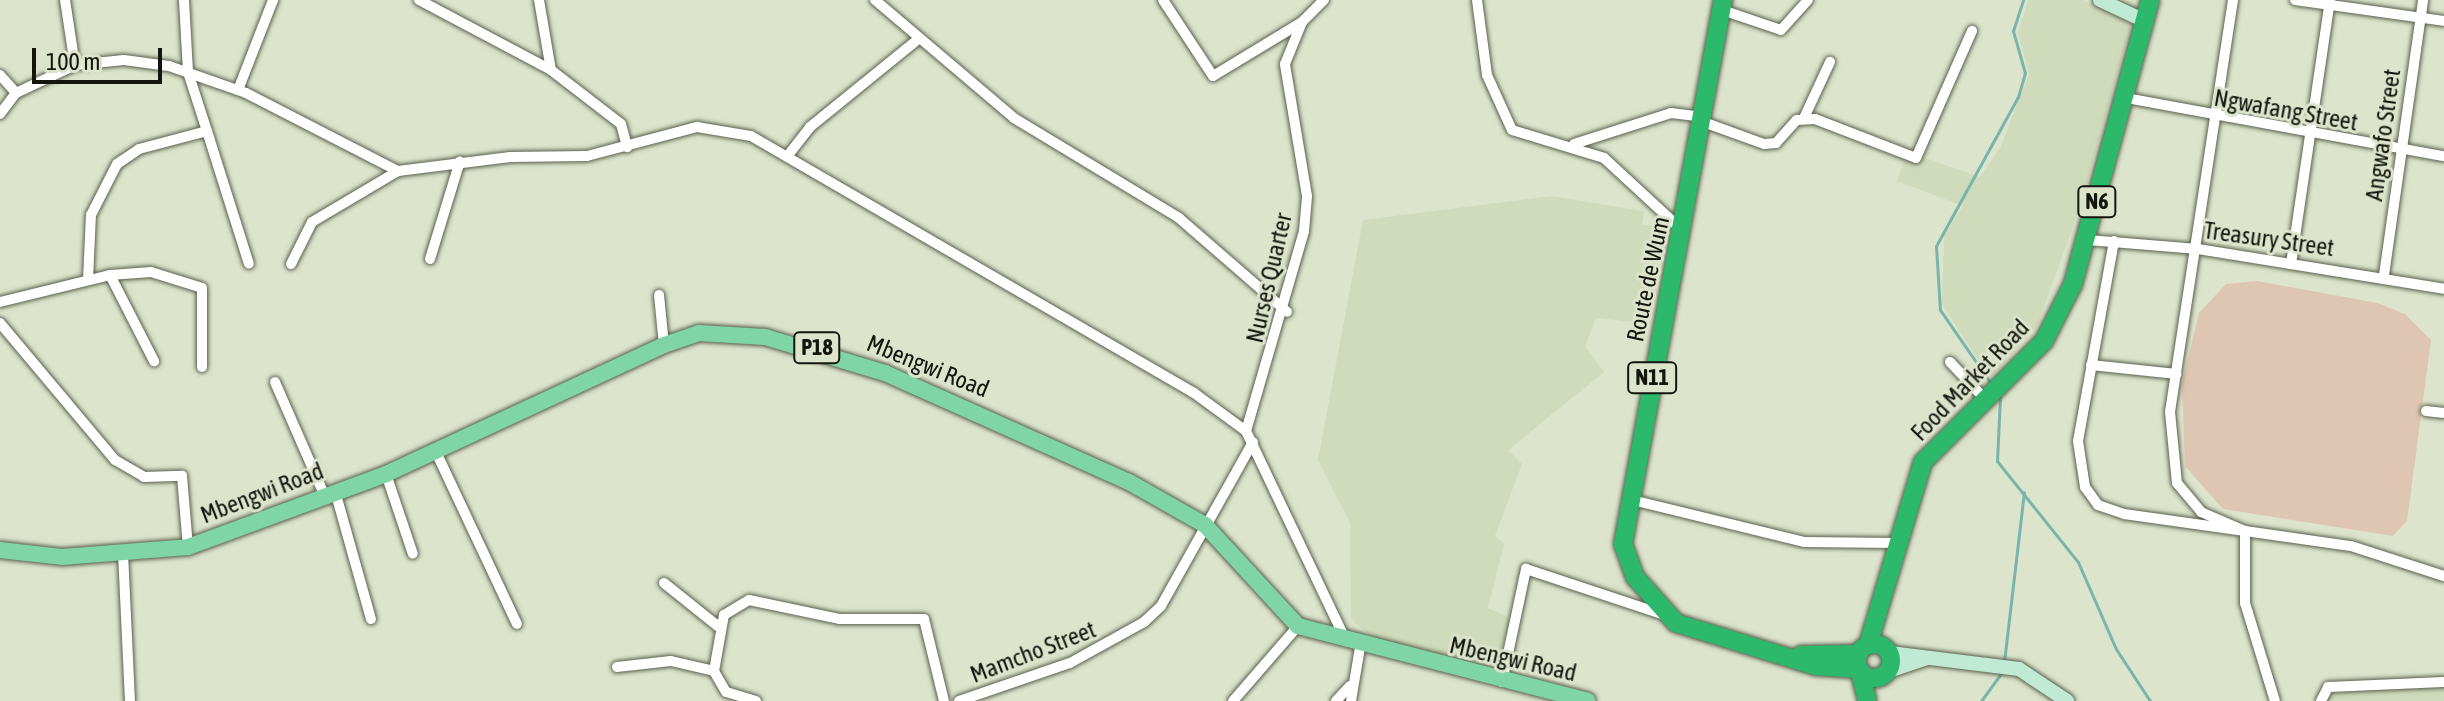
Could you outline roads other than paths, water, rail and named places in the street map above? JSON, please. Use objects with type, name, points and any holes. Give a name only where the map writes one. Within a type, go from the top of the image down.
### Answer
[{"type":"highway","name":"Food Market Road","points":[[1861,660],[1883,610],[1896,543],[1923,462],[2053,328],[2088,240],[2121,97],[2150,0]]},
{"type":"highway","name":"Route de Wum","points":[[1662,614],[1626,562],[1626,498],[1706,120],[1722,5]]},
{"type":"highway","name":"Food Market Road","points":[[1883,610],[1888,662]]},
{"type":"highway","points":[[1662,614],[1711,637],[1788,657],[1888,662]]},
{"type":"highway","points":[[1861,660],[1870,678],[1888,662]]},
{"type":"highway","points":[[1861,660],[1867,701]]},
{"type":"highway","name":"N6","points":[[1876,701],[1888,662]]},
{"type":"main road","points":[[2100,0],[2143,20]]},
{"type":"main road","name":"Mbengwi Road","points":[[0,550],[123,553],[188,547],[386,474],[664,345],[713,333],[821,349],[1078,455],[1205,525],[1298,626],[1353,645],[1580,700]]},
{"type":"main road","points":[[1888,662],[1928,658],[2019,669],[2067,701]]},
{"type":"street","points":[[65,0],[75,65]]},
{"type":"street","points":[[184,0],[188,72],[249,264]]},
{"type":"street","points":[[238,90],[273,0]]},
{"type":"street","points":[[419,0],[551,70],[621,124],[627,147]]},
{"type":"street","points":[[539,0],[551,70]]},
{"type":"street","points":[[875,0],[916,41],[1014,118],[1179,218],[1287,312]]},
{"type":"street","points":[[1163,0],[1213,76],[1302,22]]},
{"type":"street","name":"Nurses Quarter","points":[[1246,431],[1287,312],[1307,196],[1284,80],[1302,22],[1324,0]]},
{"type":"street","points":[[1477,0],[1487,75],[1503,116],[1518,133],[1574,144],[1645,190],[1682,230]]},
{"type":"street","points":[[1722,5],[1781,30],[1808,0]]},
{"type":"street","points":[[2233,0],[2218,120],[2177,374],[2169,451],[2177,483],[2201,512],[2245,531]]},
{"type":"street","points":[[2295,0],[2444,21]]},
{"type":"street","name":"Angwafo Street","points":[[2384,275],[2423,0]]},
{"type":"street","points":[[2291,264],[2308,133],[2330,3]]},
{"type":"street","points":[[1804,118],[1916,158],[1972,31]]},
{"type":"street","points":[[789,154],[810,127],[916,41]]},
{"type":"street","points":[[0,114],[16,93],[75,65],[124,60],[188,72],[238,90],[398,171]]},
{"type":"street","points":[[1574,144],[1671,113],[1706,120],[1764,144],[1804,118],[1830,62]]},
{"type":"street","points":[[0,75],[16,93]]},
{"type":"street","name":"Ngwafang Street","points":[[2121,97],[2218,120],[2444,156]]},
{"type":"street","points":[[291,264],[312,222],[398,171],[460,161],[587,156],[676,131],[723,127],[789,154],[939,251],[1194,393],[1246,431],[1353,645],[1351,701]]},
{"type":"street","points":[[88,280],[91,215],[117,164],[139,149],[207,131]]},
{"type":"street","points":[[430,259],[460,161]]},
{"type":"street","name":"Treasury Street","points":[[2088,240],[2198,249],[2384,275],[2444,289]]},
{"type":"street","points":[[2114,241],[2078,441],[2085,487],[2098,505],[2351,546],[2444,576]]},
{"type":"street","points":[[0,302],[110,275],[151,272],[202,288],[202,367]]},
{"type":"street","points":[[110,275],[154,361]]},
{"type":"street","points":[[659,295],[664,345]]},
{"type":"street","points":[[0,323],[115,460],[144,477],[182,476],[188,547]]},
{"type":"street","points":[[1950,362],[1992,391]]},
{"type":"street","points":[[2091,365],[2177,374]]},
{"type":"street","points":[[275,382],[329,493],[371,619]]},
{"type":"street","points":[[2426,411],[2444,413]]},
{"type":"street","points":[[1205,525],[1253,442]]},
{"type":"street","points":[[436,452],[517,624]]},
{"type":"street","points":[[386,474],[413,554]]},
{"type":"street","points":[[1626,498],[1805,542],[1896,543]]},
{"type":"street","name":"Mamcho Street","points":[[959,701],[1070,663],[1144,622],[1205,525]]},
{"type":"street","points":[[2245,531],[2245,603],[2275,701]]},
{"type":"street","points":[[123,553],[130,701]]},
{"type":"street","points":[[1502,682],[1526,569],[1662,614]]},
{"type":"street","points":[[664,583],[719,627],[714,671],[726,692],[756,701]]},
{"type":"street","name":"Mamcho Street","points":[[719,627],[731,606],[749,600],[839,619],[924,619],[944,701]]},
{"type":"street","points":[[1233,701],[1298,626]]},
{"type":"street","points":[[617,667],[671,661],[714,671]]},
{"type":"street","points":[[2321,701],[2328,687],[2444,682]]},
{"type":"street","points":[[1336,701],[1350,686]]},
{"type":"waterway","points":[[1992,385],[1940,310],[1936,246],[2018,97],[2025,73],[2013,31],[2023,0]]},
{"type":"waterway","points":[[2000,397],[1997,461],[2078,562],[2116,649],[2150,701]]},
{"type":"waterway","points":[[2004,662],[2024,492]]},
{"type":"waterway","points":[[1981,701],[2001,673]]}]
